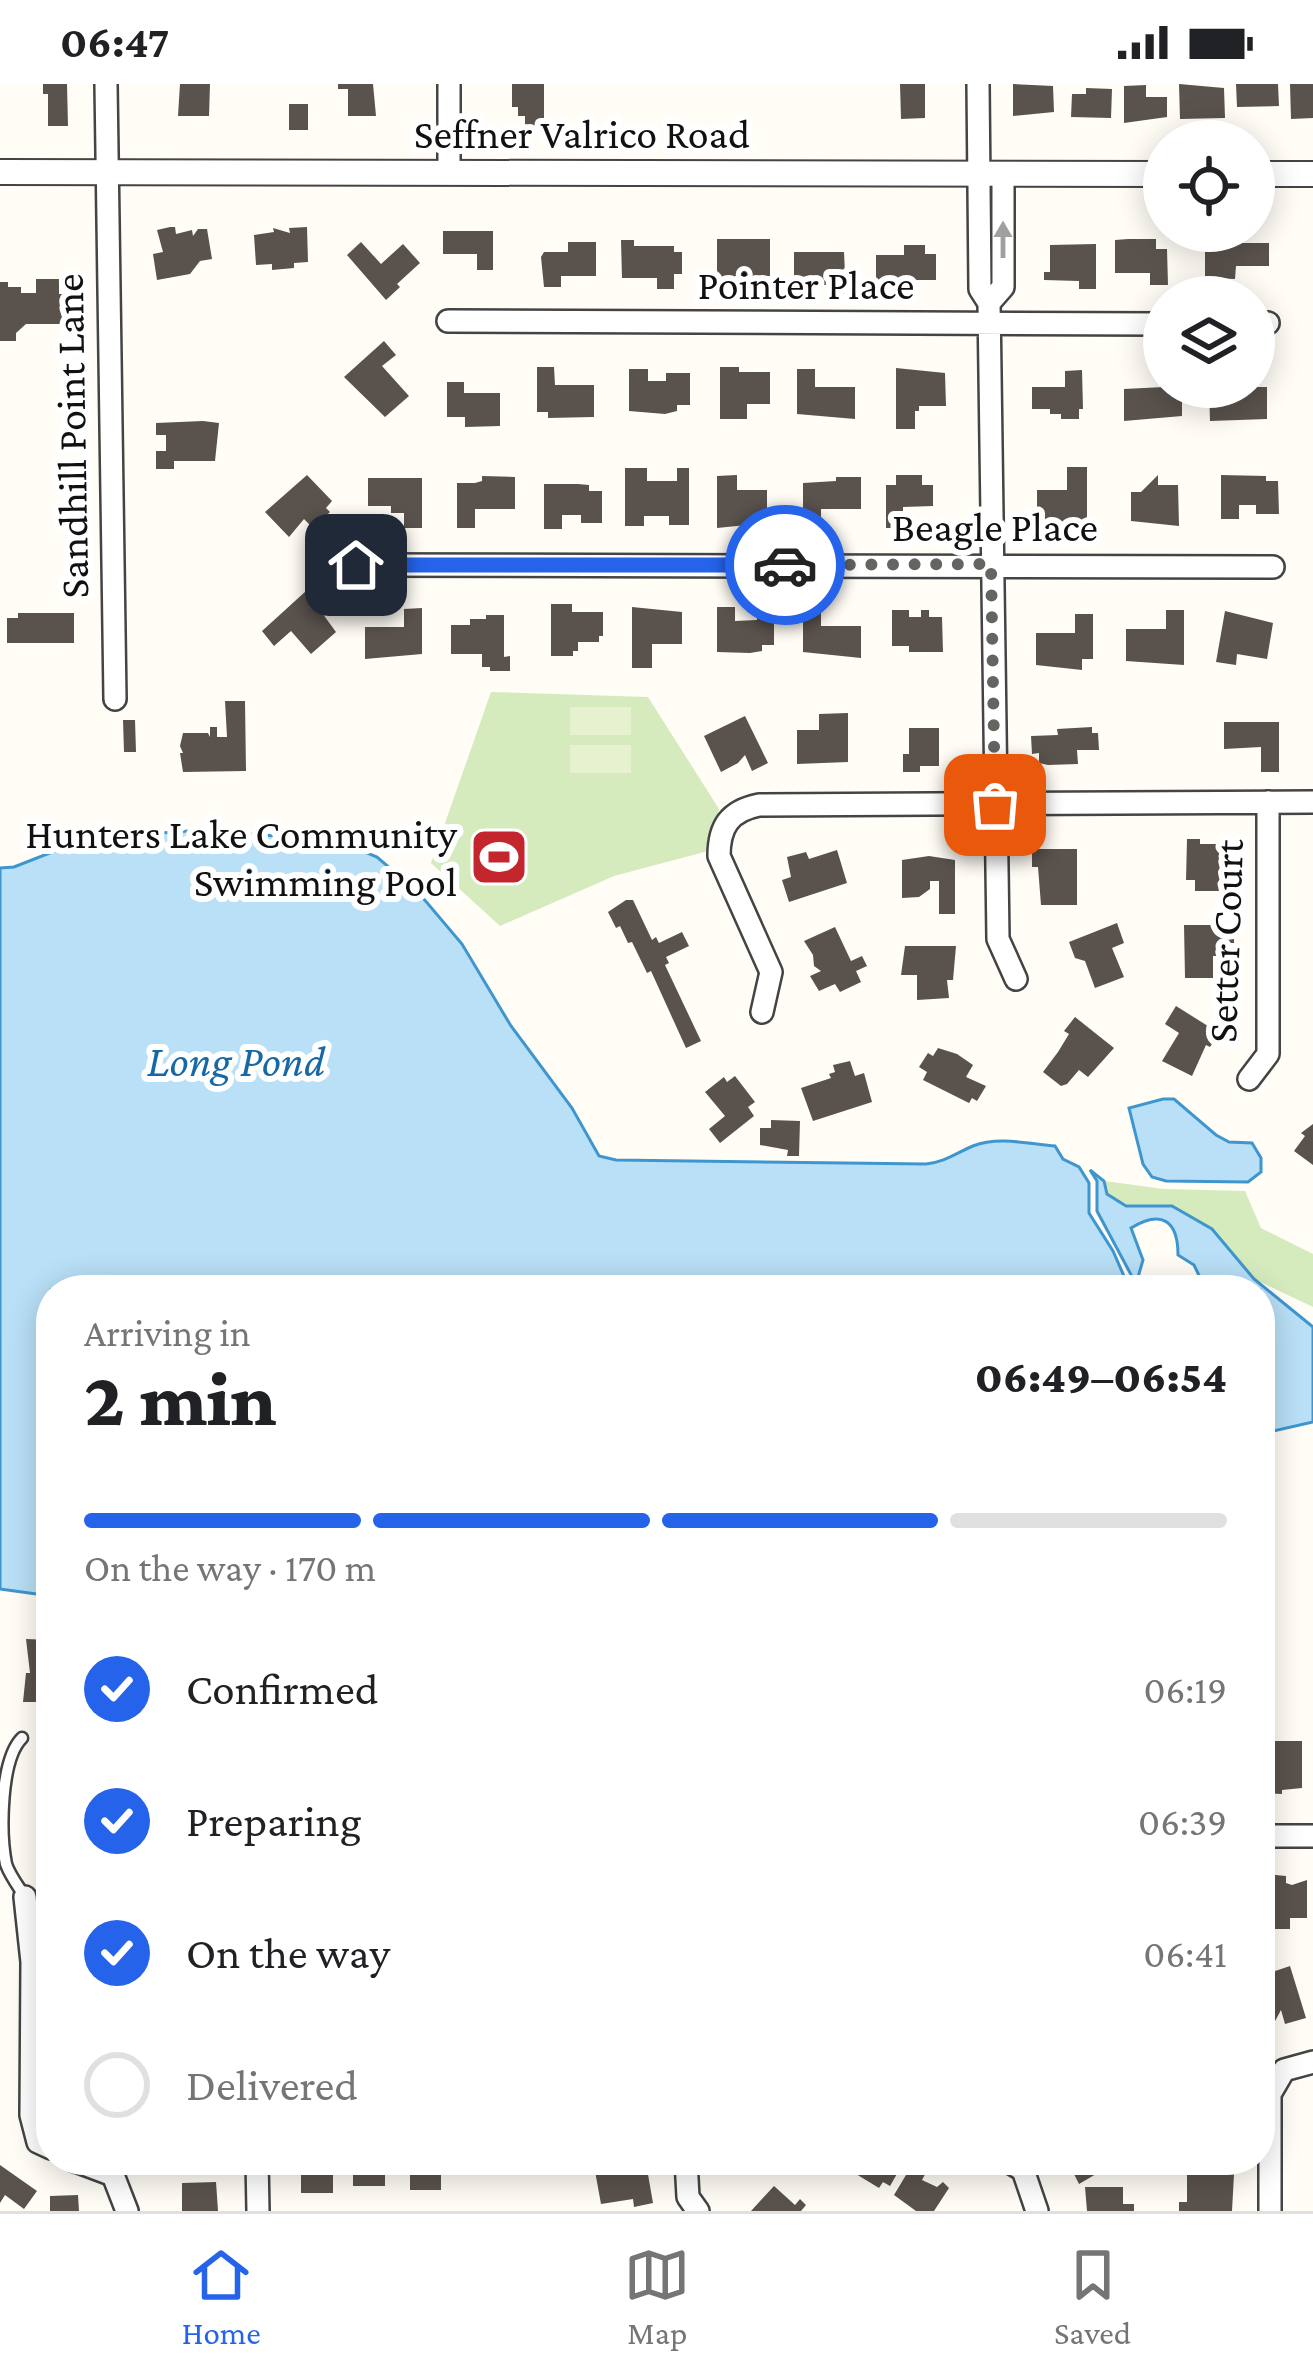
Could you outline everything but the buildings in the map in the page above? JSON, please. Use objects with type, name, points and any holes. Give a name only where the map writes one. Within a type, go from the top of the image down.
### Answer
[{"type":"street","name":"Sandhill Point Lane","points":[[106,84],[116,699]]},
{"type":"street","points":[[449,84],[449,171]]},
{"type":"street","points":[[978,84],[1003,287],[990,314],[995,805],[998,938],[1016,979]]},
{"type":"street","name":"Seffner Valrico Road","points":[[0,172],[1143,174]]},
{"type":"street","points":[[1275,174],[1313,174]]},
{"type":"street","name":"Pointer Place","points":[[448,321],[990,314],[1143,323]]},
{"type":"street","name":"Beagle Place","points":[[356,565],[1273,567]]},
{"type":"street","name":"Setter Court","points":[[1249,1079],[1268,1054],[1268,802]]},
{"type":"street","points":[[762,1012],[771,972],[719,856],[719,836],[727,820],[742,808],[1313,802]]},
{"type":"street","points":[[1275,1836],[1313,1836]]},
{"type":"street","points":[[26,1897],[32,1962],[31,2116],[36,2135]]},
{"type":"street","points":[[1275,2085],[1284,2070],[1313,2062]]},
{"type":"street","points":[[110,2175],[128,2211]]},
{"type":"street","points":[[257,2175],[258,2211]]},
{"type":"street","points":[[687,2175],[688,2197],[698,2211]]},
{"type":"street","points":[[1025,2175],[1037,2211]]},
{"type":"street","points":[[1270,2175],[1270,2211]]},
{"type":"lane","points":[[22,1738],[11,1747],[5,1764],[2,1829],[4,1858],[26,1897]]},
{"type":"green space","points":[[491,692],[648,697],[719,809],[708,851],[614,876],[500,926],[431,863]]},
{"type":"green space","points":[[570,707],[631,707],[631,735],[570,735]]},
{"type":"green space","points":[[570,745],[631,745],[631,773],[570,773]]},
{"type":"green space","points":[[1104,1181],[1164,1189],[1245,1191],[1261,1228],[1313,1254],[1313,1307],[1275,1289],[1275,1275],[1251,1275],[1212,1229],[1172,1206],[1126,1206],[1107,1194]]},
{"type":"water","name":"Long Pond","points":[[201,830],[339,841],[377,857],[418,892],[462,944],[599,1156],[926,1164],[993,1142],[1055,1146],[1089,1183],[1089,1213],[1123,1275],[36,1275],[36,1594],[0,1589],[0,868],[70,845],[106,848],[162,833]]},
{"type":"water","points":[[1174,1099],[1229,1142],[1252,1143],[1261,1158],[1261,1172],[1248,1182],[1152,1177],[1143,1164],[1129,1108]]},
{"type":"water","points":[[1090,1170],[1104,1181],[1107,1194],[1126,1206],[1172,1206],[1212,1229],[1251,1275],[1199,1275],[1194,1265],[1178,1255],[1171,1227],[1151,1219],[1131,1228],[1143,1260],[1139,1275],[1131,1275],[1097,1211],[1097,1181]]},
{"type":"water","points":[[1275,1296],[1313,1327],[1313,1422],[1275,1431]]},
{"type":"way so far","points":[[785,565],[991,564],[995,805]]},
{"type":"place","name":"Hunters Lake Community Swimming Pool","points":[[499,857]]},
{"type":"route","points":[[356,565],[785,565]]}]
